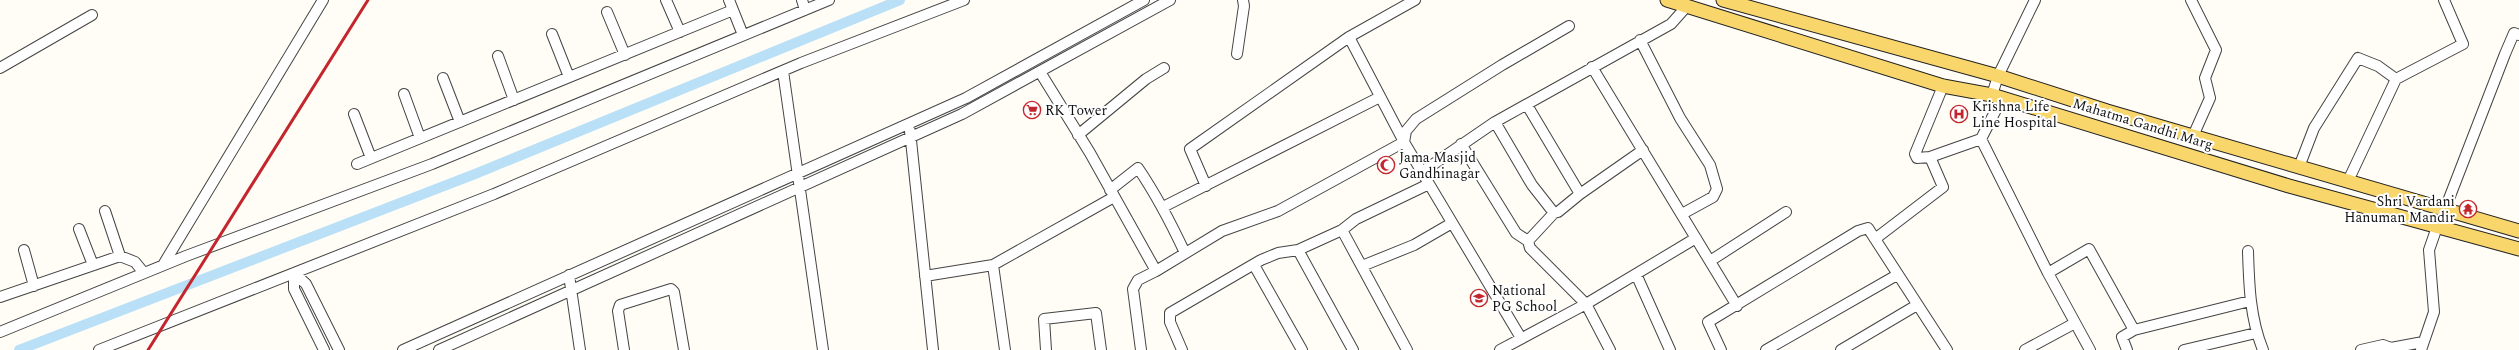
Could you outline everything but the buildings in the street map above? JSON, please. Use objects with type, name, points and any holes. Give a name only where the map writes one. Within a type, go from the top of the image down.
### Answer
[{"type":"main road","name":"Mahatma Gandhi Marg","points":[[1667,0],[1943,86],[1997,97],[2289,186],[2519,249]]},
{"type":"main road","points":[[1723,0],[1998,76],[2193,136],[2519,231]]},
{"type":"street","points":[[163,265],[323,0]]},
{"type":"street","points":[[666,0],[680,32]]},
{"type":"street","points":[[729,0],[743,36]]},
{"type":"street","points":[[0,332],[163,265],[432,164],[743,36],[803,5],[829,0]]},
{"type":"street","points":[[99,350],[494,194],[782,71],[964,0]]},
{"type":"street","points":[[403,350],[966,98],[1144,0]]},
{"type":"street","points":[[443,349],[962,114],[1170,0]]},
{"type":"street","points":[[1237,54],[1244,6],[1243,0]]},
{"type":"street","points":[[2035,0],[1998,76],[1997,97],[1981,140],[2048,273],[2090,350]]},
{"type":"street","points":[[2192,0],[2216,50],[2205,78],[2210,98],[2193,136]]},
{"type":"street","points":[[2348,180],[2396,79],[2463,44],[2444,0]]},
{"type":"street","points":[[1206,186],[1190,149],[1349,38],[1410,1]]},
{"type":"street","points":[[1422,172],[1495,122],[1671,24],[1687,6]]},
{"type":"street","points":[[357,164],[733,10]]},
{"type":"street","points":[[607,12],[625,54]]},
{"type":"street","points":[[0,68],[92,15]]},
{"type":"street","points":[[1404,142],[1406,131],[1416,119],[1502,65],[1569,26]]},
{"type":"street","points":[[2445,209],[2505,54],[2514,33],[2519,35]]},
{"type":"street","points":[[552,34],[569,77]]},
{"type":"street","points":[[1349,38],[1404,142],[1521,338]]},
{"type":"street","points":[[1640,40],[1680,118],[1710,165],[1717,190],[1713,198],[1682,214]]},
{"type":"street","points":[[498,56],[514,100]]},
{"type":"street","points":[[2300,167],[2314,128],[2358,58],[2378,66],[2396,79]]},
{"type":"street","points":[[1592,67],[1737,306]]},
{"type":"street","points":[[1078,135],[1146,79],[1164,68]]},
{"type":"street","points":[[782,71],[799,172],[824,350]]},
{"type":"street","points":[[1040,72],[1112,193],[1156,271]]},
{"type":"street","points":[[443,78],[460,122]]},
{"type":"street","points":[[1943,86],[1915,154],[1920,160],[1981,140]]},
{"type":"street","points":[[404,94],[420,138]]},
{"type":"street","points":[[1163,206],[1206,186],[1380,97]]},
{"type":"street","points":[[1527,105],[1580,194]]},
{"type":"street","points":[[354,114],[371,158]]},
{"type":"street","points":[[1495,122],[1532,185],[1554,213]]},
{"type":"street","points":[[909,123],[933,350]]},
{"type":"street","points":[[1141,350],[1133,289],[1138,280],[1156,271],[1222,231],[1278,211],[1404,142]]},
{"type":"street","points":[[1461,144],[1516,233],[1528,241],[1530,248],[1586,304],[1610,350]]},
{"type":"street","points":[[1528,241],[1554,213],[1558,212],[1580,194],[1643,150]]},
{"type":"street","points":[[1875,239],[1943,186],[1930,157]]},
{"type":"street","points":[[925,276],[993,265],[1112,193],[1138,168],[1163,206],[1165,215],[1185,253]]},
{"type":"street","points":[[1182,350],[1170,322],[1170,313],[1278,253],[1298,250],[1342,230],[1356,219],[1429,184]]},
{"type":"street","points":[[105,211],[120,256]]},
{"type":"street","points":[[1710,261],[1786,212]]},
{"type":"street","points":[[1362,266],[1414,245],[1452,223]]},
{"type":"street","points":[[2361,350],[2383,345],[2390,349],[2422,346],[2434,312],[2428,250],[2438,227]]},
{"type":"street","points":[[1721,350],[1708,322],[1737,306],[1858,231],[1868,228],[1946,350]]},
{"type":"street","points":[[79,229],[93,265]]},
{"type":"street","points":[[1342,230],[1407,350]]},
{"type":"street","points":[[1502,350],[1521,338],[1586,304],[1696,238]]},
{"type":"street","points":[[2048,273],[2089,249],[2134,330]]},
{"type":"street","points":[[24,250],[34,286]]},
{"type":"street","points":[[1298,250],[1353,350]]},
{"type":"street","points":[[2248,251],[2250,301],[2256,333],[2263,350]]},
{"type":"street","points":[[0,297],[120,256],[135,262],[144,273]]},
{"type":"street","points":[[993,265],[1005,350]]},
{"type":"street","points":[[1254,265],[1302,350]]},
{"type":"street","points":[[294,273],[294,290],[324,350]]},
{"type":"street","points":[[294,273],[306,284],[339,350]]},
{"type":"street","points":[[1636,274],[1670,350]]},
{"type":"street","points":[[569,275],[580,350]]},
{"type":"street","points":[[1766,350],[1897,275]]},
{"type":"street","points":[[624,350],[618,311],[620,305],[670,289],[674,292],[684,350]]},
{"type":"street","points":[[2127,350],[2122,337],[2134,330],[2250,301]]},
{"type":"street","points":[[1841,350],[1917,305]]},
{"type":"street","points":[[1046,350],[1044,319],[1096,313],[1101,350]]},
{"type":"street","points":[[2025,350],[2075,323]]},
{"type":"street","points":[[2184,350],[2256,333]]},
{"type":"waterway","points":[[19,350],[475,174],[900,0]]},
{"type":"railway","points":[[148,350],[368,0]]},
{"type":"place","name":"RK Tower","points":[[1032,110]]},
{"type":"place","name":"Krishna Life Line Hospital","points":[[1959,114]]},
{"type":"place","name":"Jama Masjid Gandhinagar","points":[[1386,165]]},
{"type":"place","name":"Shri Vardani Hanuman Mandir","points":[[2468,209]]},
{"type":"place","name":"National PG School","points":[[1479,298]]}]
